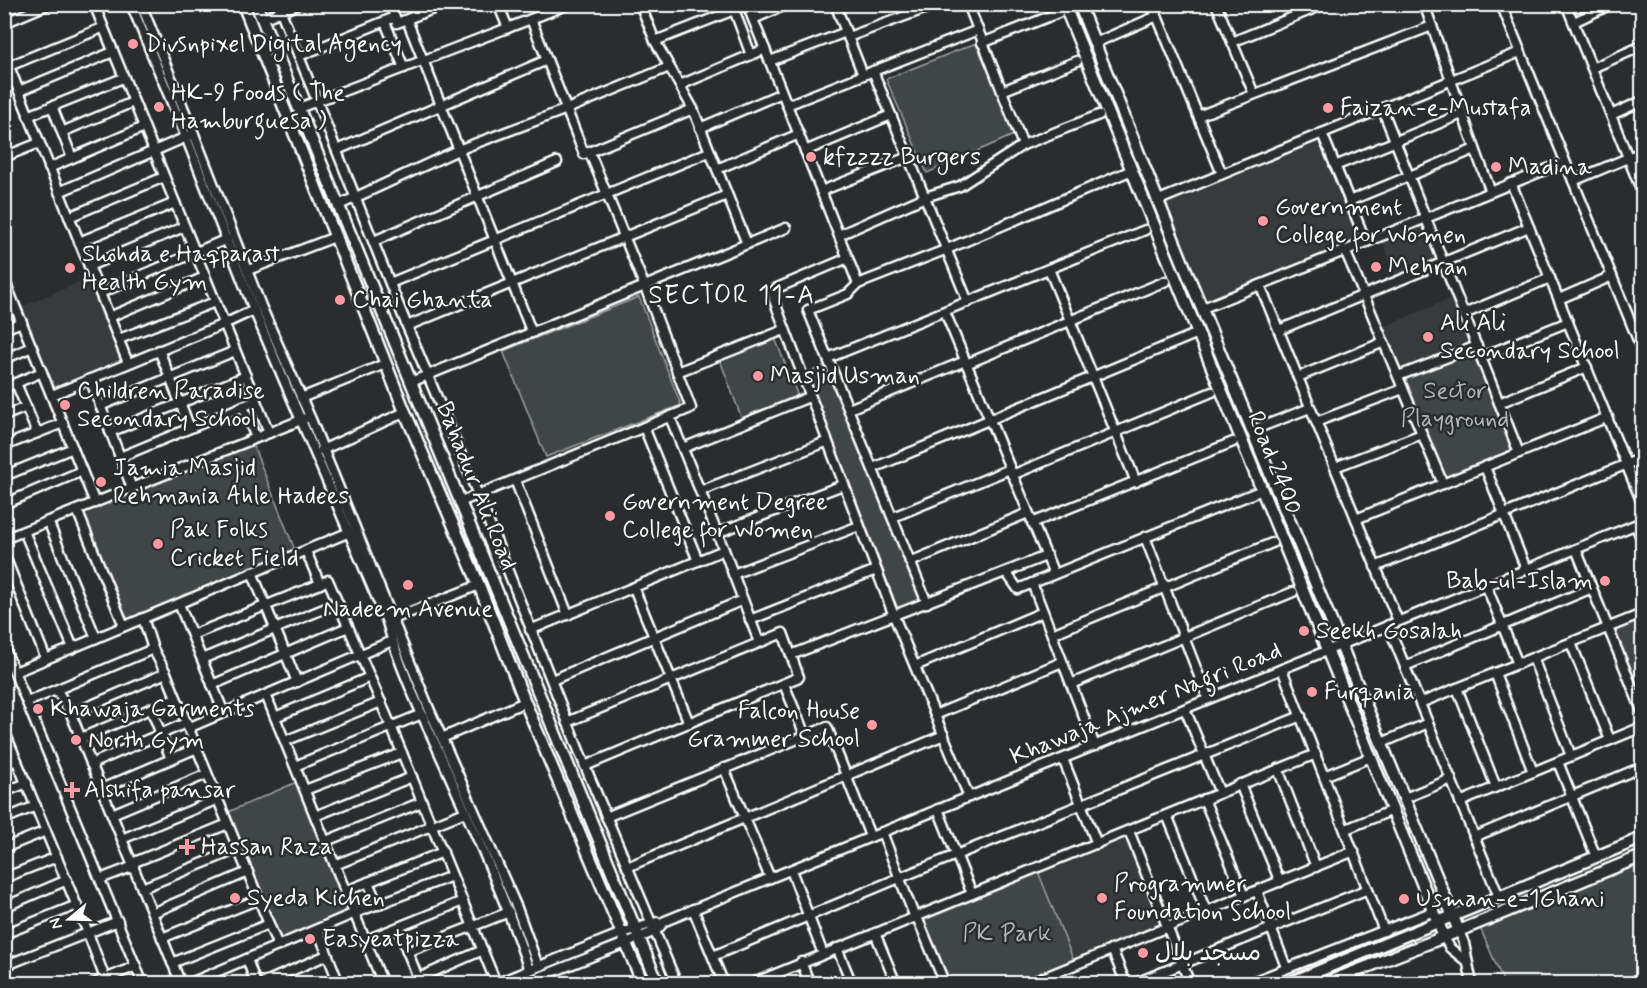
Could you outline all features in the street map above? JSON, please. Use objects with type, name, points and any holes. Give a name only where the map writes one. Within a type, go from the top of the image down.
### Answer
[{"type":"main road","name":"Bahadur Ali Road","points":[[243,4],[385,364],[479,585],[525,702],[643,984]]},
{"type":"main road","name":"Bahadur Ali Road","points":[[256,4],[658,984]]},
{"type":"main road","name":"Road 2400","points":[[1079,4],[1340,646],[1459,931]]},
{"type":"main road","name":"Road 2400","points":[[1061,9],[1132,170],[1444,937]]},
{"type":"main road","points":[[1171,268],[1183,263]]},
{"type":"main road","points":[[415,437],[431,431]]},
{"type":"main road","points":[[1287,984],[1436,917],[1453,916],[1642,838]]},
{"type":"main road","points":[[1323,984],[1642,856]]},
{"type":"street","points":[[4,23],[49,4]]},
{"type":"street","points":[[94,4],[269,433]]},
{"type":"street","points":[[130,4],[248,270],[301,398],[305,418],[322,450],[352,531]]},
{"type":"street","points":[[141,4],[254,309],[305,418],[390,621],[517,908],[534,968]]},
{"type":"street","points":[[262,19],[280,8],[299,4]]},
{"type":"street","points":[[390,4],[397,23],[446,4]]},
{"type":"street","points":[[498,4],[508,28]]},
{"type":"street","points":[[299,108],[564,6],[563,4]]},
{"type":"street","points":[[640,4],[655,41],[693,109],[747,244]]},
{"type":"street","points":[[747,4],[858,284]]},
{"type":"street","points":[[753,19],[788,4]]},
{"type":"street","points":[[835,4],[863,75]]},
{"type":"street","points":[[968,4],[1023,145]]},
{"type":"street","points":[[1152,4],[1222,174]]},
{"type":"street","points":[[1216,4],[1254,94]]},
{"type":"street","points":[[1232,42],[1325,4]]},
{"type":"street","points":[[1424,4],[1453,80],[1462,114],[1491,192]]},
{"type":"street","points":[[1501,4],[1642,350]]},
{"type":"street","points":[[1566,4],[1642,192]]},
{"type":"street","points":[[1574,22],[1612,4]]},
{"type":"street","points":[[770,61],[935,5]]},
{"type":"street","points":[[655,41],[733,7],[751,55]]},
{"type":"street","points":[[280,8],[407,326],[478,495],[567,722],[677,984]]},
{"type":"street","points":[[982,43],[1061,9]]},
{"type":"street","points":[[1095,43],[1157,16]]},
{"type":"street","points":[[299,56],[395,18]]},
{"type":"street","points":[[531,19],[584,154],[693,109]]},
{"type":"street","points":[[406,20],[532,333]]},
{"type":"street","points":[[385,22],[404,68]]},
{"type":"street","points":[[1198,116],[1432,26]]},
{"type":"street","points":[[9,66],[102,28]]},
{"type":"street","points":[[787,105],[978,30]]},
{"type":"street","points":[[1592,69],[1642,46]]},
{"type":"street","points":[[680,85],[765,49]]},
{"type":"street","points":[[19,91],[113,52]]},
{"type":"street","points":[[1159,200],[1520,52]]},
{"type":"street","points":[[4,54],[128,363]]},
{"type":"street","points":[[337,150],[547,60]]},
{"type":"street","points":[[1002,91],[1077,61]]},
{"type":"street","points":[[339,205],[458,150],[669,67]]},
{"type":"street","points":[[873,71],[968,302]]},
{"type":"street","points":[[28,116],[123,78]]},
{"type":"street","points":[[700,128],[782,93]]},
{"type":"street","points":[[1611,115],[1642,101]]},
{"type":"street","points":[[62,132],[133,102]]},
{"type":"street","points":[[52,106],[72,158]]},
{"type":"street","points":[[1382,108],[1519,453]]},
{"type":"street","points":[[1335,166],[1462,114]]},
{"type":"street","points":[[806,152],[891,115]]},
{"type":"street","points":[[839,235],[925,197],[960,186],[1023,145],[1099,115]]},
{"type":"street","points":[[49,168],[144,127]]},
{"type":"street","points":[[1322,133],[1366,242]]},
{"type":"street","points":[[717,170],[799,134]]},
{"type":"street","points":[[59,192],[190,135]]},
{"type":"street","points":[[4,157],[39,143]]},
{"type":"street","points":[[1349,201],[1475,149]]},
{"type":"street","points":[[460,502],[691,408],[645,286],[589,151]]},
{"type":"street","points":[[390,283],[709,152]]},
{"type":"street","points":[[1573,181],[1642,152]]},
{"type":"street","points":[[821,191],[908,156]]},
{"type":"street","points":[[374,241],[558,162]]},
{"type":"street","points":[[1203,308],[1565,162]]},
{"type":"street","points":[[927,603],[808,310],[848,294],[858,284],[945,250],[1132,170]]},
{"type":"street","points":[[69,217],[164,177]]},
{"type":"street","points":[[1511,183],[1642,503]]},
{"type":"street","points":[[407,326],[727,195]]},
{"type":"street","points":[[79,242],[175,203]]},
{"type":"street","points":[[89,266],[184,227]]},
{"type":"street","points":[[1279,330],[1444,264],[1529,227]]},
{"type":"street","points":[[411,382],[786,228]]},
{"type":"street","points":[[828,358],[1145,230]]},
{"type":"street","points":[[248,270],[335,237]]},
{"type":"street","points":[[100,293],[227,239]]},
{"type":"street","points":[[1345,250],[1443,484]]},
{"type":"street","points":[[848,258],[777,288],[773,293],[774,300],[894,616],[969,797]]},
{"type":"street","points":[[1049,269],[1136,482]]},
{"type":"street","points":[[1559,299],[1612,276]]},
{"type":"street","points":[[109,316],[205,277]]},
{"type":"street","points":[[1464,314],[1550,278]]},
{"type":"street","points":[[4,279],[8,299],[22,322],[95,502]]},
{"type":"street","points":[[849,409],[1166,281]]},
{"type":"street","points":[[1260,285],[1398,621]]},
{"type":"street","points":[[118,339],[215,302]]},
{"type":"street","points":[[51,394],[224,324],[254,309]]},
{"type":"street","points":[[945,312],[1054,574]]},
{"type":"street","points":[[4,329],[22,322]]},
{"type":"street","points":[[1481,357],[1568,322]]},
{"type":"street","points":[[677,372],[784,330]]},
{"type":"street","points":[[873,468],[1198,333]]},
{"type":"street","points":[[1298,378],[1384,342]]},
{"type":"street","points":[[1398,376],[1477,346]]},
{"type":"street","points":[[4,359],[32,347]]},
{"type":"street","points":[[159,350],[190,428]]},
{"type":"street","points":[[100,406],[235,351]]},
{"type":"street","points":[[301,398],[385,364]]},
{"type":"street","points":[[1499,403],[1587,367]]},
{"type":"street","points":[[4,388],[42,372]]},
{"type":"street","points":[[110,432],[246,376]]},
{"type":"street","points":[[90,379],[132,488]]},
{"type":"street","points":[[16,383],[38,433]]},
{"type":"street","points":[[1316,422],[1403,389]]},
{"type":"street","points":[[893,517],[1115,432],[1212,392]]},
{"type":"street","points":[[683,448],[809,397]]},
{"type":"street","points":[[120,457],[256,401]]},
{"type":"street","points":[[243,406],[256,438]]},
{"type":"street","points":[[4,416],[26,407]]},
{"type":"street","points":[[1253,430],[1310,408]]},
{"type":"street","points":[[322,450],[405,412]]},
{"type":"street","points":[[670,417],[759,642]]},
{"type":"street","points":[[1356,519],[1608,417]]},
{"type":"street","points":[[4,539],[305,418]]},
{"type":"street","points":[[4,446],[63,423]]},
{"type":"street","points":[[644,428],[698,561]]},
{"type":"street","points":[[1335,467],[1422,434]]},
{"type":"street","points":[[700,491],[826,441]]},
{"type":"street","points":[[1032,523],[1233,442]]},
{"type":"street","points":[[4,476],[73,448]]},
{"type":"street","points":[[1375,567],[1642,458]]},
{"type":"street","points":[[1485,467],[1526,569]]},
{"type":"street","points":[[4,504],[82,471]]},
{"type":"street","points":[[515,480],[568,615]]},
{"type":"street","points":[[717,533],[843,485]]},
{"type":"street","points":[[1006,572],[1018,589],[1262,490]]},
{"type":"street","points":[[77,510],[124,626]]},
{"type":"street","points":[[910,562],[1028,513]]},
{"type":"street","points":[[48,521],[96,638]]},
{"type":"street","points":[[1639,523],[1642,541]]},
{"type":"street","name":"Khawaja Ajmer Nagri Road","points":[[496,983],[654,927],[870,836],[1639,523]]},
{"type":"street","points":[[733,574],[859,525]]},
{"type":"street","points":[[24,531],[73,648]]},
{"type":"street","points":[[15,672],[352,531]]},
{"type":"street","points":[[1145,537],[1208,699]]},
{"type":"street","points":[[1052,634],[1272,543]]},
{"type":"street","points":[[1576,549],[1642,711]]},
{"type":"street","points":[[530,630],[724,550]]},
{"type":"street","points":[[306,551],[320,584]]},
{"type":"street","points":[[4,554],[46,659]]},
{"type":"street","points":[[791,655],[1046,556]]},
{"type":"street","points":[[750,620],[876,570]]},
{"type":"street","points":[[252,572],[297,682]]},
{"type":"street","points":[[192,635],[328,580],[392,726],[496,983]]},
{"type":"street","points":[[1032,583],[1095,746]]},
{"type":"street","points":[[390,621],[479,585]]},
{"type":"street","points":[[1486,585],[1518,664]]},
{"type":"street","points":[[634,588],[689,723]]},
{"type":"street","points":[[1405,666],[1592,588]]},
{"type":"street","points":[[1071,684],[1293,592]]},
{"type":"street","points":[[552,680],[743,600]]},
{"type":"street","points":[[202,659],[338,603]]},
{"type":"street","points":[[179,604],[224,713]]},
{"type":"street","points":[[915,666],[1043,612]]},
{"type":"street","points":[[1420,703],[1642,614]]},
{"type":"street","points":[[144,618],[153,649],[166,673],[278,946]]},
{"type":"street","points":[[390,621],[392,641],[422,714],[534,968]]},
{"type":"street","points":[[1388,625],[1499,897]]},
{"type":"street","points":[[212,685],[348,627]]},
{"type":"street","points":[[567,722],[783,633],[800,677],[585,766]]},
{"type":"street","points":[[91,764],[161,734],[224,713],[392,641]]},
{"type":"street","points":[[1571,643],[1610,740]]},
{"type":"street","points":[[4,647],[143,984]]},
{"type":"street","points":[[27,702],[153,649]]},
{"type":"street","points":[[1533,658],[1571,756]]},
{"type":"street","points":[[935,715],[1062,662]]},
{"type":"street","points":[[1282,669],[1384,931]]},
{"type":"street","points":[[71,714],[166,673]]},
{"type":"street","points":[[1495,673],[1533,772]]},
{"type":"street","points":[[275,717],[370,677]]},
{"type":"street","points":[[784,684],[805,735]]},
{"type":"street","points":[[1457,688],[1496,787]]},
{"type":"street","points":[[57,690],[71,714],[181,984]]},
{"type":"street","points":[[266,695],[383,984]]},
{"type":"street","points":[[81,738],[176,698]]},
{"type":"street","points":[[285,741],[381,702]]},
{"type":"street","points":[[442,738],[525,702]]},
{"type":"street","points":[[151,709],[171,759]]},
{"type":"street","points":[[1185,709],[1220,793]]},
{"type":"street","points":[[295,766],[422,714]]},
{"type":"street","points":[[713,956],[1300,716]]},
{"type":"street","points":[[1382,743],[1428,723]]},
{"type":"street","points":[[606,817],[827,727],[870,836]]},
{"type":"street","points":[[1460,802],[1642,727]]},
{"type":"street","points":[[5,731],[106,981]]},
{"type":"street","points":[[627,867],[745,820],[944,735]]},
{"type":"street","points":[[101,789],[197,748]]},
{"type":"street","points":[[305,790],[402,753]]},
{"type":"street","points":[[751,984],[768,980],[801,962],[916,918],[1316,754]]},
{"type":"street","points":[[1324,776],[1371,757]]},
{"type":"street","points":[[1063,759],[1097,844]]},
{"type":"street","points":[[4,765],[17,760]]},
{"type":"street","points":[[1558,762],[1596,857]]},
{"type":"street","points":[[1474,837],[1642,767]]},
{"type":"street","points":[[724,768],[770,879]]},
{"type":"street","points":[[1278,769],[1316,867]]},
{"type":"street","points":[[112,814],[207,774]]},
{"type":"street","points":[[315,816],[412,777]]},
{"type":"street","points":[[1405,798],[1451,779]]},
{"type":"street","points":[[4,792],[27,783]]},
{"type":"street","points":[[1240,784],[1280,882]]},
{"type":"street","points":[[122,839],[218,799]]},
{"type":"street","points":[[1204,799],[1244,896]]},
{"type":"street","points":[[326,841],[422,802]]},
{"type":"street","points":[[4,819],[36,806]]},
{"type":"street","points":[[938,809],[972,894]]},
{"type":"street","points":[[1346,829],[1393,810]]},
{"type":"street","points":[[335,865],[465,812]]},
{"type":"street","points":[[1167,815],[1206,911]]},
{"type":"street","points":[[100,879],[228,824]]},
{"type":"street","points":[[4,848],[46,831]]},
{"type":"street","points":[[1129,831],[1190,984]]},
{"type":"street","points":[[882,832],[945,984]]},
{"type":"street","points":[[142,888],[238,849]]},
{"type":"street","points":[[1028,984],[1354,851]]},
{"type":"street","points":[[346,891],[443,852]]},
{"type":"street","points":[[4,878],[57,857]]},
{"type":"street","points":[[791,870],[823,954]]},
{"type":"street","points":[[152,913],[248,872]]},
{"type":"street","points":[[188,984],[452,876]]},
{"type":"street","points":[[4,907],[67,880]]},
{"type":"street","points":[[368,882],[378,905]]},
{"type":"street","points":[[1133,984],[1368,889]]},
{"type":"street","points":[[1257,891],[1286,968]]},
{"type":"street","points":[[162,938],[259,899]]},
{"type":"street","points":[[366,940],[463,901]]},
{"type":"street","points":[[4,934],[77,905]]},
{"type":"street","points":[[693,909],[724,984]]},
{"type":"street","points":[[407,952],[509,912]]},
{"type":"street","points":[[1247,984],[1384,931],[1436,917]]},
{"type":"street","points":[[4,966],[117,921]]},
{"type":"street","points":[[172,963],[269,924]]},
{"type":"street","points":[[398,928],[418,978]]},
{"type":"street","points":[[318,930],[337,983]]},
{"type":"street","points":[[1459,931],[1464,943],[1472,984]]},
{"type":"street","points":[[875,933],[896,984]]},
{"type":"street","points":[[1444,937],[1450,948],[1466,961]]},
{"type":"street","name":"Khawaja Ajmer Nagri Road","points":[[522,984],[535,981],[624,938]]},
{"type":"street","points":[[837,948],[852,984]]},
{"type":"street","points":[[1112,949],[1126,984]]},
{"type":"street","points":[[405,984],[483,950]]},
{"type":"street","points":[[261,984],[327,955]]},
{"type":"street","points":[[248,959],[256,984]]},
{"type":"street","points":[[801,962],[810,984]]},
{"type":"street","points":[[93,984],[106,981],[136,966]]},
{"type":"shaded area","name":"Government College for Women","points":[[1322,133],[1366,242],[1203,308],[1159,200]]},
{"type":"shaded area","points":[[1427,218],[1444,264],[1398,282],[1380,236]]},
{"type":"shaded area","points":[[93,276],[128,363],[52,395],[17,309]]},
{"type":"shaded area","name":"Ali Ali Secondary School","points":[[1457,296],[1477,346],[1398,376],[1378,329]]},
{"type":"shaded area","name":"Programmer Foundation School","points":[[1129,831],[1167,927],[1075,964],[1037,869]]},
{"type":"green space","points":[[976,43],[1016,134],[927,173],[886,79]]},
{"type":"green space","points":[[639,297],[681,405],[546,457],[503,351]]},
{"type":"green space","name":"Masjid Usman","points":[[775,338],[799,399],[743,422],[720,360]]},
{"type":"green space","name":"Sector Playground","points":[[1477,346],[1519,453],[1443,484],[1398,376]]},
{"type":"green space","points":[[826,365],[921,600],[898,609],[807,373]]},
{"type":"green space","name":"Pak Folks Cricket Field","points":[[251,440],[297,555],[124,626],[77,510]]},
{"type":"green space","points":[[1642,614],[1642,711],[1609,628]]},
{"type":"green space","points":[[301,780],[355,913],[278,946],[224,814]]},
{"type":"green space","points":[[1642,856],[1642,983],[1504,983],[1478,923]]},
{"type":"green space","name":"PK Park","points":[[1037,869],[1075,964],[1026,983],[944,983],[915,918]]},
{"type":"place","name":"Divsnpixel Digital Agency","points":[[133,44]]},
{"type":"place","name":"HK-9 Foods ( The Hamburguesa )","points":[[159,107]]},
{"type":"place","name":"Faizan-e-Mustafa","points":[[1328,108]]},
{"type":"place","name":"kfzzzz Burgers","points":[[811,157]]},
{"type":"place","name":"Madina","points":[[1496,167]]},
{"type":"place","name":"Government College for Women","points":[[1263,221]]},
{"type":"place","name":"Mehran","points":[[1376,267]]},
{"type":"place","name":"Shohda e Haqparast Health Gym","points":[[70,268]]},
{"type":"place","name":"Chai Ghanta","points":[[340,300]]},
{"type":"place","name":"Ali Ali Secondary School","points":[[1428,337]]},
{"type":"place","name":"Masjid Usman","points":[[758,376]]},
{"type":"place","name":"Children Paradise Secondary School","points":[[65,405]]},
{"type":"place","name":"Jamia Masjid Rehmania Ahle Hadees","points":[[101,482]]},
{"type":"place","name":"Government Degree College for Women","points":[[610,516]]},
{"type":"place","name":"Pak Folks Cricket Field","points":[[158,544]]},
{"type":"place","name":"Bab-ul-Islam","points":[[1605,581]]},
{"type":"place","name":"Nadeem Avenue","points":[[408,585]]},
{"type":"place","name":"Seekh Gosalah","points":[[1304,631]]},
{"type":"place","name":"Furqania","points":[[1312,692]]},
{"type":"place","name":"Khawaja Garments","points":[[38,709]]},
{"type":"place","name":"Falcon House Grammer School","points":[[872,725]]},
{"type":"place","name":"North Gym","points":[[76,740]]},
{"type":"place","name":"Alshifa pansar","points":[[72,790]]},
{"type":"place","name":"Hassan Raza","points":[[187,847]]},
{"type":"place","name":"Syeda Kichen","points":[[235,898]]},
{"type":"place","name":"Programmer Foundation School","points":[[1102,898]]},
{"type":"place","name":"Usman-e-1Ghani","points":[[1404,899]]},
{"type":"place","name":"Easyeatpizza","points":[[310,939]]},
{"type":"place","name":"مسجد بلال","points":[[1143,953]]},
{"type":"district","name":"SECTOR 11-A","points":[[732,296]]}]
